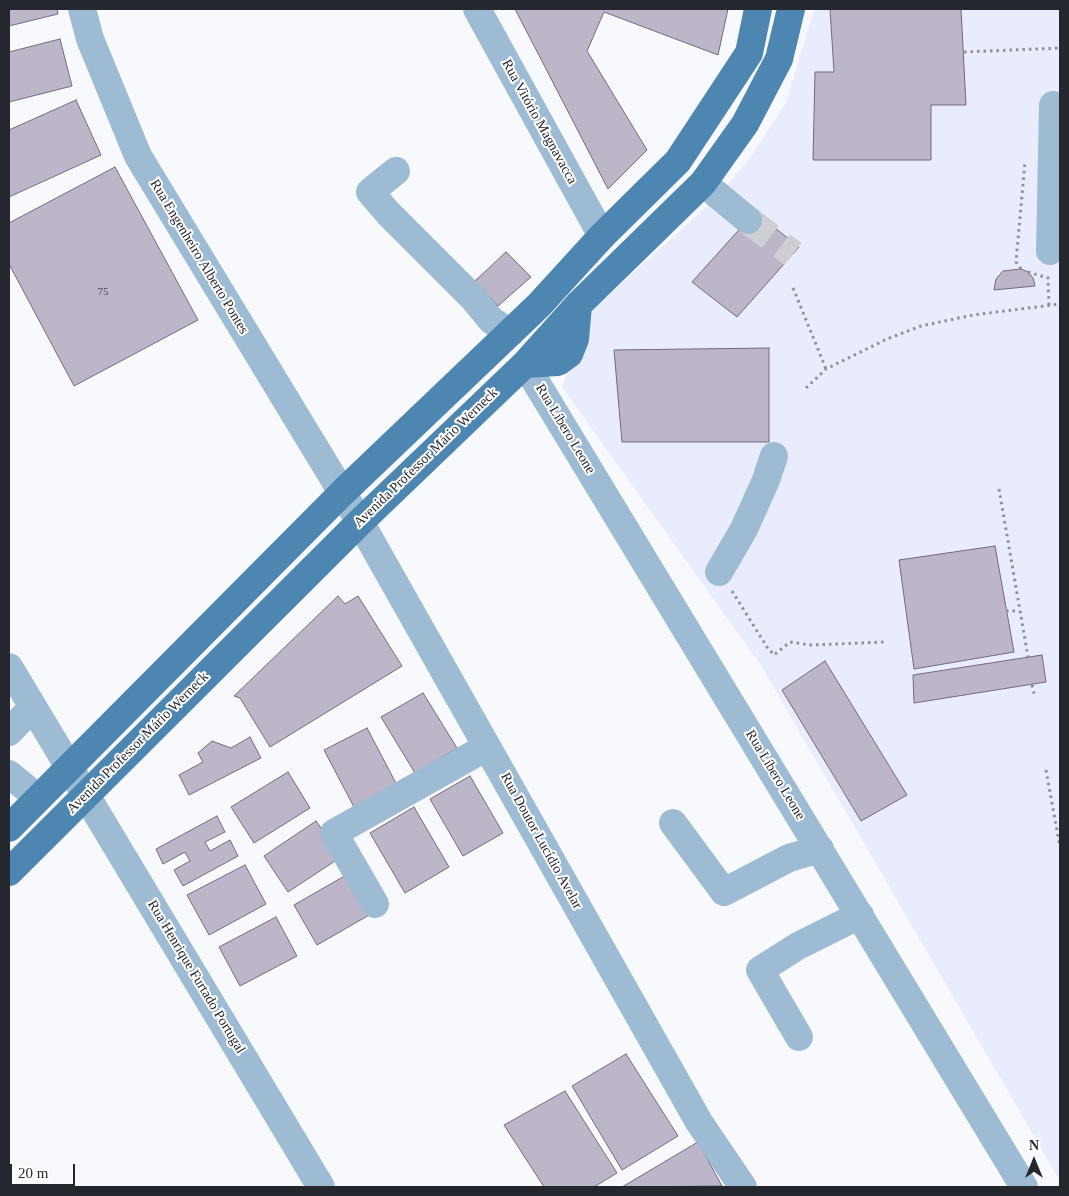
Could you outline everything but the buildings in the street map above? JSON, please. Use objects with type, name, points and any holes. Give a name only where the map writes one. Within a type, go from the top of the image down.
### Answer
[{"type":"main road","points":[[9,828],[343,492],[539,305],[602,236],[678,161],[749,53],[758,9]]},
{"type":"main road","points":[[539,305],[525,345],[525,364],[558,362],[569,354],[575,339],[578,306],[703,183],[745,124],[779,59],[791,9]]},
{"type":"main road","name":"Avenida Professor Mário Werneck","points":[[9,872],[360,522],[525,364]]},
{"type":"street","name":"Rua Engenheiro Alberto Pontes","points":[[82,9],[90,39],[138,156],[343,492]]},
{"type":"street","name":"Rua Vitório Magnavacca","points":[[477,9],[602,236]]},
{"type":"street","points":[[1050,251],[1053,105]]},
{"type":"street","points":[[396,171],[370,192],[388,213],[473,298],[491,320],[510,333]]},
{"type":"street","points":[[703,183],[748,220]]},
{"type":"street","name":"Rua Líbero Leone","points":[[525,364],[1024,1187]]},
{"type":"street","points":[[719,572],[744,529],[766,480],[774,456]]},
{"type":"street","name":"Rua Doutor Lucídio Avelar","points":[[343,492],[699,1122],[744,1187]]},
{"type":"street","name":"Rua Henrique Furtado Portugal","points":[[9,667],[68,768],[86,794],[322,1187]]},
{"type":"street","points":[[9,732],[33,707]]},
{"type":"street","points":[[374,904],[334,834],[487,747]]},
{"type":"street","points":[[9,774],[38,798]]},
{"type":"street","points":[[673,823],[724,892],[790,858],[820,849]]},
{"type":"street","points":[[799,1037],[760,970],[798,946],[860,915]]},
{"type":"path","points":[[964,52],[1060,48]]},
{"type":"path","points":[[1021,269],[1016,262],[1026,156]]},
{"type":"path","points":[[1028,272],[1048,278],[1049,305]]},
{"type":"path","points":[[792,288],[826,369]]},
{"type":"path","points":[[806,388],[826,369],[887,339],[921,326],[973,315],[1060,304]]},
{"type":"path","points":[[1000,489],[1028,657]]},
{"type":"path","points":[[719,572],[774,655],[790,642],[811,645],[884,642]]},
{"type":"path","points":[[1006,611],[1019,611]]},
{"type":"path","points":[[1032,684],[1035,697]]},
{"type":"path","points":[[1046,770],[1060,847]]},
{"type":"shaded area","points":[[814,9],[1060,9],[1060,1181],[760,664],[562,387],[588,314],[717,197],[749,159],[786,103]]},
{"type":"tunnel","points":[[748,220],[793,254]]}]
